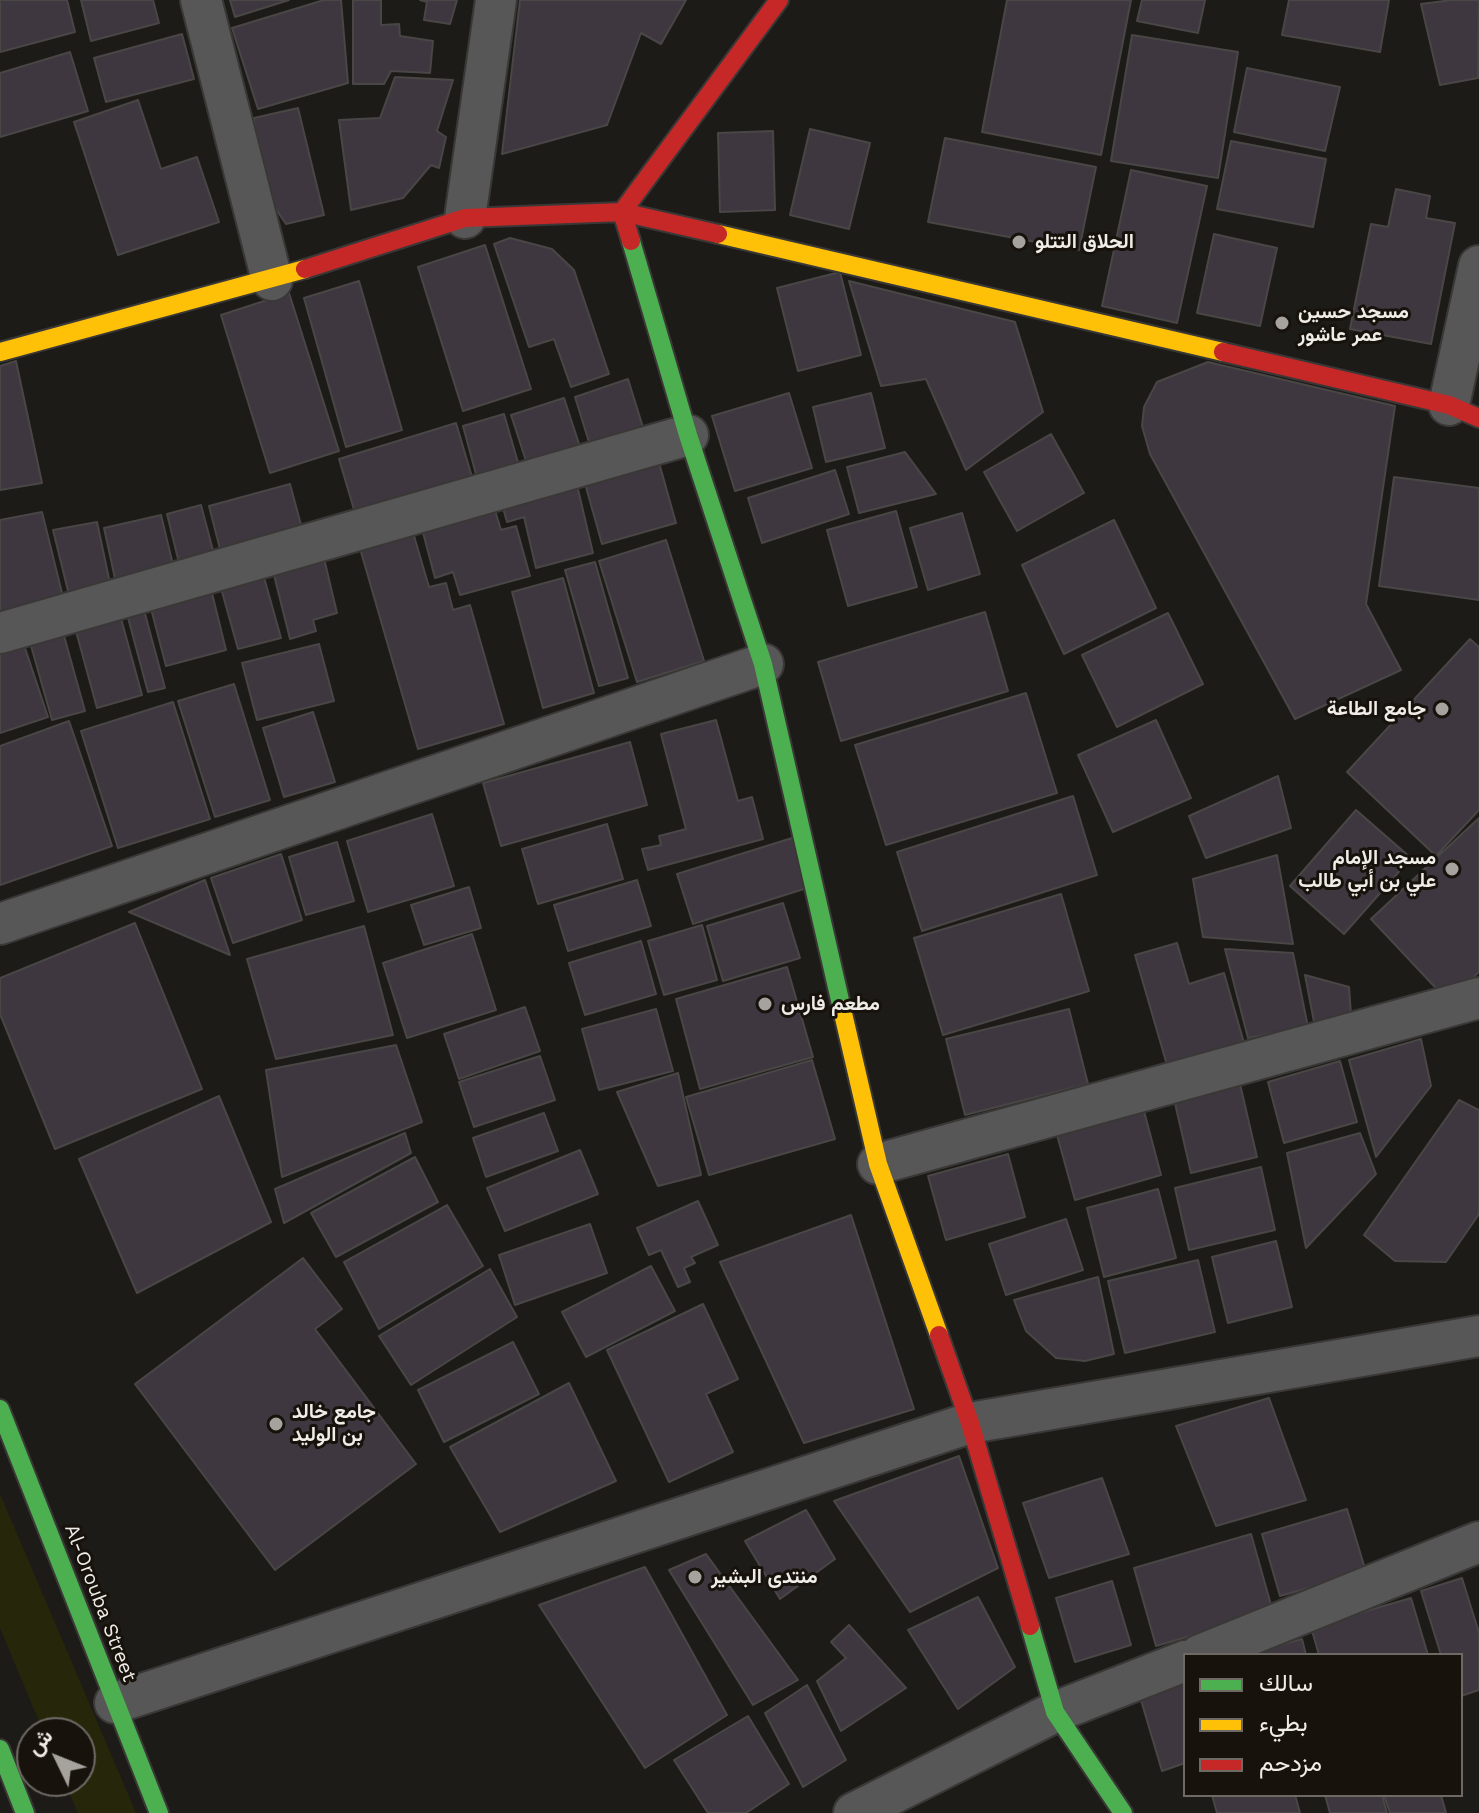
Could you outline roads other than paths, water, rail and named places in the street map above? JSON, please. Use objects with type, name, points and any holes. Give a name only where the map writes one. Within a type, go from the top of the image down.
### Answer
[{"type":"street","points":[[201,0],[272,280]]},
{"type":"street","points":[[465,218],[496,0]]},
{"type":"street","points":[[622,212],[779,0]]},
{"type":"street","points":[[0,352],[272,280],[465,218],[622,212],[1464,411],[1479,266]]},
{"type":"street","points":[[622,212],[688,435],[763,664],[878,1164],[970,1423],[1055,1712],[1123,1813]]},
{"type":"street","points":[[0,633],[688,435]]},
{"type":"street","points":[[0,924],[763,664]]},
{"type":"street","points":[[878,1164],[1479,998]]},
{"type":"street","points":[[115,1703],[970,1423],[1479,1336]]},
{"type":"street","name":"Al-Orouba Street","points":[[0,1409],[159,1813]]},
{"type":"street","points":[[1205,1653],[1479,1542]]},
{"type":"street","points":[[854,1813],[1055,1712],[1183,1662]]},
{"type":"street","points":[[0,1749],[25,1813]]},
{"type":"place","name":"الحلاق التتلو","points":[[1019,242]]},
{"type":"place","name":"مسجد حسين عمر عاشور","points":[[1282,323]]},
{"type":"place","name":"جامع الطاعة","points":[[1442,709]]},
{"type":"place","name":"مسجد الإمام علي بن أبي طالب","points":[[1452,869]]},
{"type":"place","name":"مطعم فارس","points":[[765,1004]]},
{"type":"place","name":"جامع خالد بن الوليد","points":[[276,1424]]},
{"type":"place","name":"منتدى البشير","points":[[695,1577]]}]
